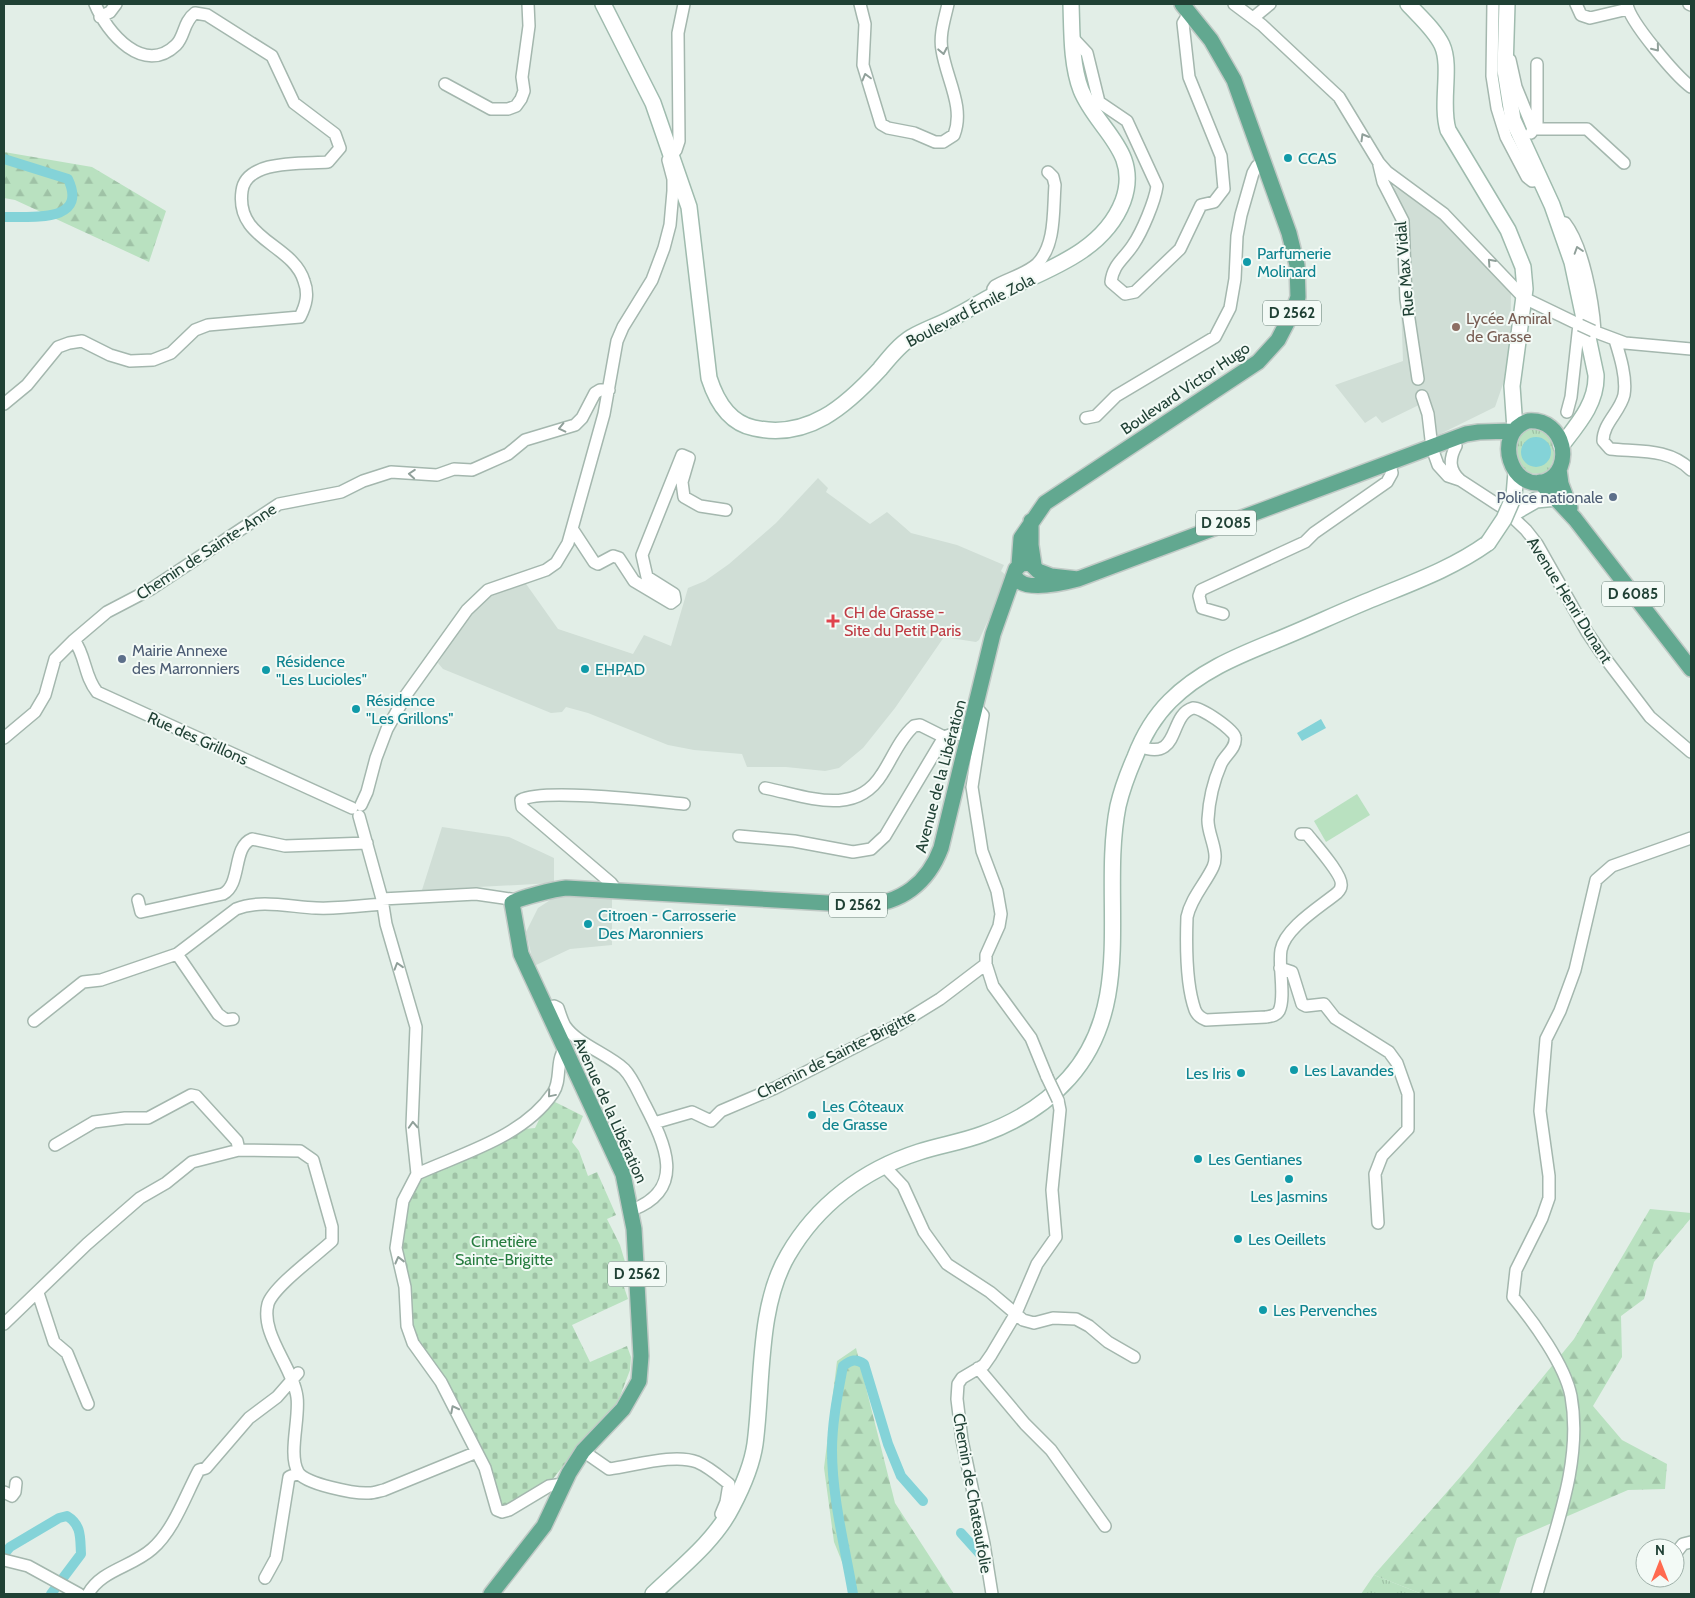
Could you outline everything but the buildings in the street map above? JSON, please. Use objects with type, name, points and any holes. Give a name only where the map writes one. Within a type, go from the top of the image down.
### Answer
[{"type":"main road","name":"Boulevard Émile Zola","points":[[603,4],[653,103],[690,217],[704,337],[714,393],[733,418],[748,427],[778,432],[810,425],[832,413],[855,395],[911,338],[995,294],[1048,271],[1084,249],[1106,229],[1116,216],[1127,187],[1124,157],[1117,142],[1087,102],[1080,88],[1072,37],[1071,4]]},
{"type":"main road","points":[[1408,4],[1442,44],[1445,62],[1444,117],[1448,130],[1508,230],[1523,267],[1524,298],[1512,386],[1514,430]]},
{"type":"main road","points":[[1507,4],[1504,70],[1507,95],[1513,120],[1558,222],[1572,262],[1596,375],[1594,397],[1589,408],[1574,415],[1563,425],[1551,426],[1536,421],[1522,423],[1514,430],[1510,437],[1508,452],[1516,472],[1520,502]]},
{"type":"main road","name":"Boulevard Victor Hugo","points":[[1028,574],[1031,520],[1045,503],[1258,362],[1278,340],[1298,298],[1299,279],[1291,239],[1227,66],[1211,40],[1186,8]]},
{"type":"main road","points":[[1513,395],[1536,421]]},
{"type":"main road","points":[[1562,446],[1574,415]]},
{"type":"main road","points":[[1516,472],[1525,479],[1538,482],[1552,478],[1559,469],[1562,459],[1562,446],[1558,435],[1551,426]]},
{"type":"main road","name":"D 2085","points":[[1028,574],[1055,584],[1078,578],[1432,450],[1473,433],[1514,430]]},
{"type":"main road","name":"D 2085","points":[[1432,450],[1469,442],[1489,441],[1508,452]]},
{"type":"main road","name":"D 6085","points":[[1559,469],[1561,484],[1575,519]]},
{"type":"main road","points":[[652,1594],[710,1536],[732,1509],[754,1448],[761,1367],[772,1292],[778,1273],[814,1217],[841,1191],[885,1166],[917,1152],[982,1135],[1020,1118],[1050,1098],[1072,1076],[1096,1039],[1106,1011],[1111,972],[1114,850],[1118,807],[1139,746],[1157,716],[1170,701],[1217,666],[1437,573],[1488,543],[1506,528],[1520,502],[1538,482]]},
{"type":"main road","name":"D 6085","points":[[1538,482],[1557,498],[1575,519],[1691,670]]},
{"type":"main road","points":[[1520,502],[1542,498],[1557,498]]},
{"type":"main road","name":"Avenue de la Libération","points":[[490,1594],[544,1526],[563,1484],[583,1451],[626,1404],[640,1376],[640,1323],[632,1210],[623,1174],[522,954],[518,930],[517,905],[541,893],[566,888],[863,905],[875,905],[899,898],[917,886],[935,863],[970,735],[997,620],[1028,574]]},
{"type":"street","points":[[4,404],[27,384],[58,347],[69,343],[82,341],[110,355],[130,361],[153,360],[171,353],[195,330],[208,326],[300,317],[306,306],[307,294],[304,279],[292,264],[247,222],[242,212],[242,189],[247,179],[262,168],[328,162],[340,148],[335,134],[294,102],[272,56],[206,15],[195,13],[187,19],[178,43],[168,52],[153,57],[140,55],[120,41],[100,16],[95,4]]},
{"type":"street","points":[[100,16],[110,12],[116,4]]},
{"type":"street","points":[[445,84],[491,109],[508,109],[516,106],[522,99],[524,91],[522,77],[529,26],[528,4]]},
{"type":"street","points":[[563,1484],[549,1486],[533,1498],[502,1512],[497,1510],[485,1468],[441,1382],[413,1343],[407,1326],[405,1286],[396,1248],[403,1201],[416,1174],[412,1126],[416,1027],[389,935],[382,901],[357,810],[367,792],[382,742],[406,695],[467,610],[488,590],[546,570],[556,563],[568,543],[604,414],[617,341],[623,327],[652,280],[664,248],[670,224],[673,179],[668,160],[676,150],[679,141],[678,33],[684,4]]},
{"type":"street","points":[[860,4],[865,24],[863,65],[881,124],[888,128],[914,133],[935,142],[943,142],[954,135],[958,119],[955,95],[941,42],[948,5]]},
{"type":"street","points":[[1234,4],[1253,18],[1339,97],[1379,164],[1444,214],[1524,298],[1578,327],[1594,331],[1615,340],[1691,349]]},
{"type":"street","points":[[1253,18],[1270,4]]},
{"type":"street","points":[[1493,4],[1492,76],[1500,122],[1527,177],[1532,180],[1540,180]]},
{"type":"street","points":[[1576,4],[1581,15],[1590,18],[1628,6],[1654,46],[1691,87]]},
{"type":"street","points":[[1072,37],[1087,53],[1099,102],[1127,121],[1157,186],[1156,194],[1135,244],[1113,270],[1112,282],[1125,294],[1135,292],[1180,249],[1201,205],[1214,202],[1224,189],[1221,156],[1189,77],[1183,23],[1186,8]]},
{"type":"street","points":[[1505,40],[1516,87],[1533,129]]},
{"type":"street","points":[[1523,144],[1537,122],[1537,64]]},
{"type":"street","points":[[1533,129],[1587,129],[1624,164]]},
{"type":"street","points":[[1086,418],[1096,416],[1116,396],[1214,337],[1230,308],[1235,279],[1237,236],[1253,173],[1257,166],[1264,163]]},
{"type":"street","name":"Rue Max Vidal","points":[[1379,164],[1383,182],[1403,221],[1406,299],[1418,379]]},
{"type":"street","points":[[995,294],[993,289],[995,286],[1036,265],[1044,254],[1050,240],[1055,185],[1054,177],[1048,172]]},
{"type":"street","points":[[1558,222],[1565,223],[1570,230],[1580,256],[1592,301],[1594,331]]},
{"type":"street","points":[[1574,415],[1571,397],[1578,327]]},
{"type":"street","points":[[1615,340],[1624,379],[1624,395],[1604,430],[1603,441],[1610,449],[1629,448],[1669,456],[1681,461],[1691,470]]},
{"type":"street","name":"Chemin de Sainte-Anne","points":[[4,738],[35,712],[45,695],[56,659],[74,640],[107,612],[151,589],[225,542],[279,504],[341,492],[363,481],[391,472],[437,476],[454,469],[472,470],[508,454],[525,440],[575,425],[582,418],[595,393],[600,390],[609,390]]},
{"type":"street","points":[[1422,396],[1428,414],[1432,450]]},
{"type":"street","points":[[1456,446],[1450,464],[1460,480]]},
{"type":"street","name":"Avenue Henri Dunant","points":[[1432,450],[1442,471],[1460,480],[1503,508],[1526,530],[1537,544],[1587,632],[1602,654],[1650,717],[1691,752]]},
{"type":"street","points":[[572,530],[594,562],[598,564],[613,556],[619,558],[634,581],[671,603],[675,600],[674,594],[648,577],[642,555],[682,455],[689,458],[682,482],[684,497],[700,506],[726,510]]},
{"type":"street","points":[[1223,614],[1202,608],[1199,596],[1201,590],[1305,542],[1314,533],[1388,482],[1392,473],[1390,464]]},
{"type":"street","name":"Rue des Grillons","points":[[74,640],[81,651],[90,683],[97,692],[357,810]]},
{"type":"street","points":[[976,707],[984,715],[972,787],[982,851],[997,891],[1001,914],[999,926],[986,955],[986,964]]},
{"type":"street","points":[[1139,746],[1151,750],[1164,748],[1170,742],[1183,716],[1192,708],[1199,708],[1232,730],[1235,737],[1234,746],[1222,763],[1212,790],[1208,818],[1216,858],[1214,866],[1189,908],[1186,917],[1189,976],[1196,1010],[1200,1017],[1206,1020],[1274,1016],[1279,1012],[1281,1003],[1281,950],[1285,938],[1337,893],[1341,886],[1341,879],[1307,834],[1301,834]]},
{"type":"street","points":[[766,788],[837,803],[856,798],[876,784],[914,726],[920,726],[944,737]]},
{"type":"street","points":[[739,836],[794,840],[853,852],[871,849],[885,836],[944,737],[953,734],[970,735]]},
{"type":"street","points":[[616,891],[611,883],[522,807],[521,800],[527,797],[545,796],[609,797],[684,804]]},
{"type":"street","points":[[1537,1594],[1572,1464],[1573,1440],[1571,1395],[1553,1353],[1514,1297],[1516,1270],[1542,1218],[1549,1198],[1549,1176],[1540,1111],[1546,1039],[1560,1011],[1574,970],[1596,880],[1612,866],[1691,838]]},
{"type":"street","points":[[138,900],[141,912],[223,894],[230,889],[244,844],[252,839],[284,846],[367,843]]},
{"type":"street","points":[[34,1021],[83,982],[100,980],[177,954],[236,909],[243,906],[285,905],[318,908],[476,894],[517,905]]},
{"type":"street","points":[[177,954],[183,966],[218,1014],[226,1020],[233,1019]]},
{"type":"street","name":"Chemin de Chateaufolie","points":[[986,964],[993,986],[1031,1038],[1058,1100],[1060,1110],[1052,1190],[1056,1237],[1037,1264],[1016,1312],[991,1355],[978,1368],[962,1378],[958,1384],[957,1399],[962,1440],[984,1544],[992,1594]]},
{"type":"street","name":"Chemin de Sainte-Brigitte","points":[[654,1122],[692,1112],[711,1121],[721,1110],[775,1088],[898,1025],[940,999],[986,964]]},
{"type":"street","points":[[1280,968],[1292,972],[1302,1004],[1306,1006],[1324,1004],[1335,1018],[1375,1045],[1389,1052],[1397,1063],[1403,1078],[1408,1094],[1408,1129],[1382,1156],[1375,1174],[1378,1223]]},
{"type":"street","points":[[546,1009],[554,1006],[558,1008],[566,1026],[574,1034],[623,1068],[654,1122],[666,1151],[667,1172],[660,1191],[646,1204],[632,1210]]},
{"type":"street","points":[[416,1174],[508,1133],[530,1118],[553,1094],[557,1086],[560,1057],[565,1049]]},
{"type":"street","points":[[55,1145],[94,1122],[125,1118],[148,1118],[191,1095],[196,1096],[237,1141],[239,1150]]},
{"type":"street","points":[[4,1324],[38,1293],[86,1244],[140,1198],[166,1183],[192,1162],[239,1150],[300,1152],[313,1160],[332,1227],[332,1241],[276,1290],[268,1303],[266,1317],[269,1329],[295,1376],[297,1397],[295,1460],[298,1473],[306,1480],[369,1493],[384,1490],[477,1452]]},
{"type":"street","points":[[885,1166],[903,1186],[924,1232],[947,1264],[990,1292],[1016,1312],[1023,1320],[1034,1323],[1053,1318],[1076,1319],[1089,1326],[1108,1342],[1134,1357]]},
{"type":"street","points":[[38,1293],[54,1342],[67,1353],[88,1404]]},
{"type":"street","points":[[978,1368],[1025,1424],[1051,1450],[1105,1526]]},
{"type":"street","points":[[4,1560],[28,1566],[82,1594],[94,1583],[152,1550],[168,1532],[199,1470],[206,1468],[249,1418],[277,1397],[295,1376]]},
{"type":"street","points":[[583,1451],[609,1469],[660,1459],[696,1461],[712,1470],[729,1484],[726,1502],[710,1536]]},
{"type":"street","points":[[264,1578],[276,1558],[289,1477],[298,1473]]},
{"type":"street","points":[[4,1492],[12,1496],[15,1492],[16,1483]]},
{"type":"shaded area","name":"Lycée Amiral de Grasse","points":[[1391,186],[1405,192],[1447,224],[1511,293],[1510,364],[1495,407],[1428,440],[1421,404],[1382,423],[1376,416],[1365,423],[1335,385],[1403,361],[1398,220]]},
{"type":"shaded area","name":"CH de Grasse - Site du Petit Paris","points":[[818,478],[828,488],[826,492],[870,524],[887,512],[911,533],[957,545],[1004,565],[1001,571],[1008,577],[979,640],[976,642],[944,637],[895,708],[863,748],[839,768],[825,771],[786,767],[747,767],[742,754],[694,750],[668,745],[588,713],[566,707],[562,712],[551,713],[443,669],[438,663],[470,613],[489,593],[524,581],[558,629],[633,654],[644,635],[671,646],[688,588],[705,581],[729,564],[776,523]]},
{"type":"shaded area","points":[[442,827],[509,837],[554,858],[554,883],[422,890]]},
{"type":"shaded area","points":[[558,895],[612,897],[612,945],[570,949],[534,966],[526,932],[538,908]]},
{"type":"green space","points":[[4,152],[92,167],[166,211],[149,262],[15,200],[4,198]]},
{"type":"green space","points":[[1537,427],[1549,434],[1556,454],[1549,470],[1539,474],[1530,473],[1523,468],[1515,453],[1517,437],[1522,431]]},
{"type":"green space","points":[[1357,794],[1370,815],[1326,842],[1314,821]]},
{"type":"green space","name":"Cimetière Sainte-Brigitte","points":[[549,1099],[583,1116],[572,1142],[579,1151],[588,1176],[597,1172],[616,1215],[607,1219],[620,1245],[631,1282],[624,1287],[628,1299],[572,1325],[590,1362],[627,1346],[631,1357],[630,1370],[616,1407],[582,1442],[552,1480],[531,1495],[509,1507],[500,1505],[417,1343],[413,1331],[399,1248],[411,1191],[423,1177],[524,1129],[535,1128]]},
{"type":"green space","points":[[1650,1209],[1691,1213],[1691,1218],[1654,1262],[1644,1299],[1621,1316],[1622,1357],[1593,1406],[1622,1440],[1667,1464],[1665,1489],[1628,1490],[1517,1538],[1499,1594],[1422,1594],[1374,1575],[1469,1467],[1574,1339]]},
{"type":"green space","points":[[856,1348],[895,1503],[954,1594],[855,1594],[834,1542],[824,1468],[837,1361]]},
{"type":"green space","points":[[1374,1575],[1422,1594],[1361,1594]]},
{"type":"water","points":[[1536,437],[1547,441],[1551,452],[1547,463],[1536,467],[1525,463],[1521,452],[1525,441]]},
{"type":"water","points":[[1321,719],[1326,728],[1302,741],[1297,733]]},
{"type":"waterway","points":[[4,159],[68,179],[72,194],[70,204],[64,211],[41,216],[4,217]]},
{"type":"waterway","points":[[853,1594],[834,1486],[832,1450],[837,1397],[843,1366],[849,1362],[856,1360],[864,1364],[888,1444],[901,1476],[923,1501]]},
{"type":"waterway","points":[[4,1554],[10,1547],[59,1518],[67,1516],[72,1520],[78,1528],[81,1554],[51,1594]]},
{"type":"waterway","points":[[961,1533],[979,1553]]},
{"type":"place","name":"CCAS","points":[[1288,158]]},
{"type":"place","name":"Parfumerie Molinard","points":[[1247,262]]},
{"type":"place","name":"Lycée Amiral de Grasse","points":[[1456,327]]},
{"type":"place","name":"Police nationale","points":[[1613,497]]},
{"type":"place","name":"CH de Grasse - Site du Petit Paris","points":[[833,621]]},
{"type":"place","name":"Mairie Annexe des Marronniers","points":[[122,659]]},
{"type":"place","name":"EHPAD","points":[[585,669]]},
{"type":"place","name":"Résidence \"Les Lucioles\"","points":[[266,670]]},
{"type":"place","name":"Résidence \"Les Grillons\"","points":[[356,709]]},
{"type":"place","name":"Citroen - Carrosserie Des Maronniers","points":[[588,924]]},
{"type":"place","name":"Les Lavandes","points":[[1294,1070]]},
{"type":"place","name":"Les Iris","points":[[1241,1073]]},
{"type":"place","name":"Les Côteaux de Grasse","points":[[812,1115]]},
{"type":"place","name":"Les Gentianes","points":[[1198,1159]]},
{"type":"place","name":"Les Jasmins","points":[[1289,1179]]},
{"type":"place","name":"Les Oeillets","points":[[1238,1239]]},
{"type":"place","name":"Les Pervenches","points":[[1263,1310]]}]
